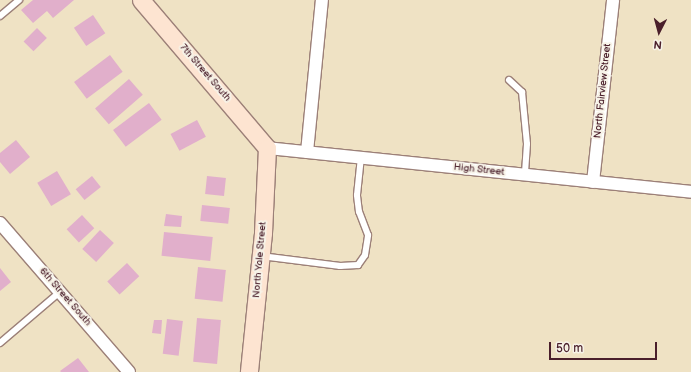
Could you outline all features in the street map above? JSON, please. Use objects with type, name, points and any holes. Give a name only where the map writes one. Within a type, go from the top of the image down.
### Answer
[{"type":"main road","name":"7th Street South","points":[[141,0],[267,148]]},
{"type":"main road","name":"North Yale Street","points":[[249,372],[260,256],[267,148]]},
{"type":"street","points":[[307,152],[322,0]]},
{"type":"street","name":"North Fairview Street","points":[[593,182],[613,0]]},
{"type":"street","name":"High Street","points":[[267,148],[691,192]]},
{"type":"street","name":"6th Street South","points":[[0,222],[129,372]]},
{"type":"lane","points":[[0,16],[19,0]]},
{"type":"lane","points":[[509,80],[522,92],[527,144],[525,175]]},
{"type":"lane","points":[[260,256],[340,266],[358,265],[365,255],[368,235],[359,212],[357,195],[361,158]]},
{"type":"lane","points":[[0,343],[60,292]]},
{"type":"building","points":[[33,0],[74,0],[53,18],[47,11],[33,23],[21,10]]},
{"type":"building","points":[[93,15],[105,33],[86,46],[74,28]]},
{"type":"building","points":[[37,28],[47,38],[33,51],[24,41]]},
{"type":"building","points":[[110,55],[123,72],[87,99],[74,82]]},
{"type":"building","points":[[129,79],[143,95],[109,124],[95,109]]},
{"type":"building","points":[[149,103],[162,120],[126,147],[113,130]]},
{"type":"building","points":[[197,120],[206,137],[179,151],[171,134]]},
{"type":"building","points":[[16,140],[30,157],[10,174],[0,162],[0,153]]},
{"type":"building","points":[[57,171],[71,194],[51,206],[37,183]]},
{"type":"building","points":[[92,176],[101,187],[84,200],[76,189]]},
{"type":"building","points":[[207,176],[226,178],[224,196],[205,194]]},
{"type":"building","points":[[202,205],[230,208],[228,224],[200,221]]},
{"type":"building","points":[[166,214],[182,216],[181,227],[164,226]]},
{"type":"building","points":[[82,215],[94,228],[79,242],[67,229]]},
{"type":"building","points":[[100,230],[114,243],[96,262],[82,249]]},
{"type":"building","points":[[164,232],[213,237],[210,261],[161,256]]},
{"type":"building","points":[[127,263],[139,276],[120,295],[107,281]]},
{"type":"building","points":[[198,267],[226,270],[223,302],[195,299]]},
{"type":"building","points":[[0,268],[11,282],[0,291]]},
{"type":"building","points":[[197,318],[221,320],[217,364],[193,362]]},
{"type":"building","points":[[167,319],[183,321],[179,356],[163,354]]},
{"type":"building","points":[[154,320],[162,320],[161,334],[152,333]]},
{"type":"building","points":[[78,358],[89,372],[60,371]]}]
